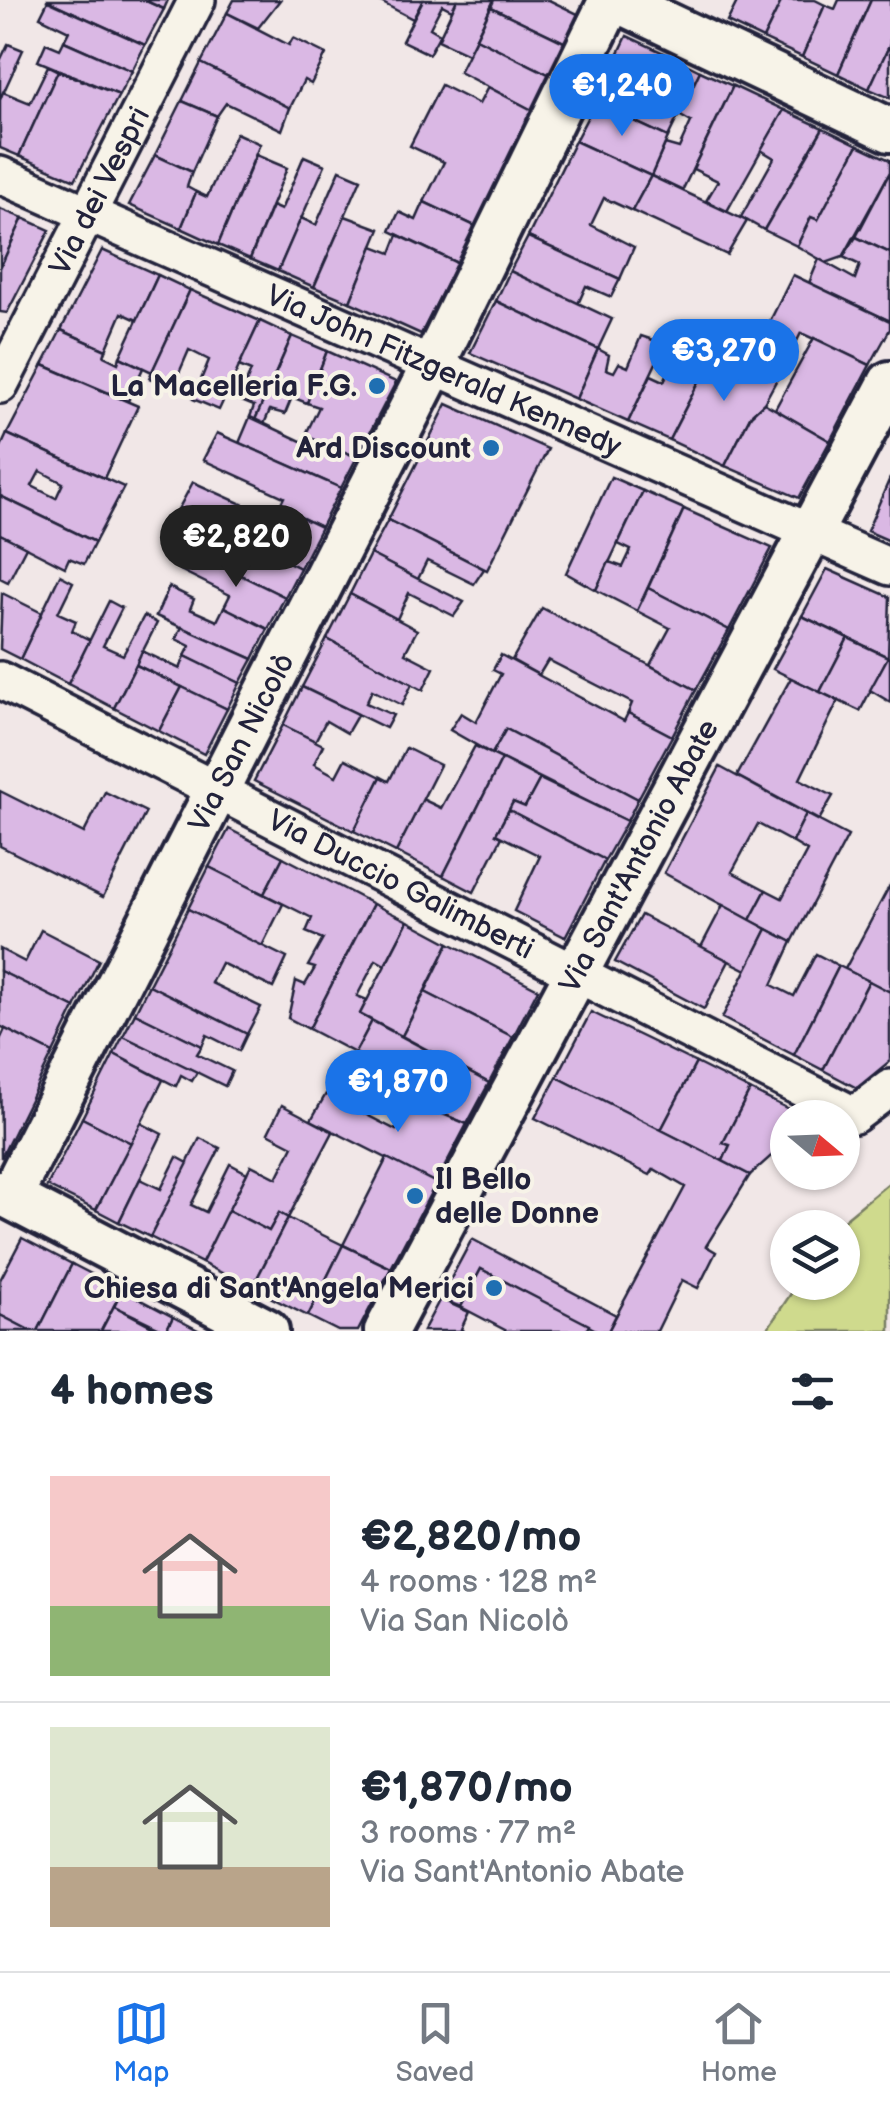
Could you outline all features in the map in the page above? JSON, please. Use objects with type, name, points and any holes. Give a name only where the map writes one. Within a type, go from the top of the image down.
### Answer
[{"type":"street","name":"Via dei Vespri","points":[[0,385],[197,0]]},
{"type":"street","points":[[614,0],[890,130]]},
{"type":"street","name":"Via San Nicolò","points":[[3,1202],[432,367],[614,0]]},
{"type":"street","name":"Via John Fitzgerald Kennedy","points":[[0,175],[890,567]]},
{"type":"street","name":"Via Sant'Antonio Abate","points":[[386,1331],[890,383]]},
{"type":"street","name":"Via Duccio Galimberti","points":[[0,680],[854,1115],[890,1088]]},
{"type":"street","points":[[3,1202],[267,1331]]},
{"type":"green space","points":[[890,1182],[890,1331],[766,1331],[787,1300],[860,1300],[860,1210],[856,1210]]},
{"type":"building","points":[[46,0],[144,0],[164,9],[145,45]]},
{"type":"building","points":[[144,0],[168,0],[164,9]]},
{"type":"building","points":[[234,0],[280,0],[258,28],[227,13]]},
{"type":"building","points":[[377,0],[423,0],[413,19]]},
{"type":"building","points":[[423,0],[457,0],[452,10],[442,5],[430,28],[440,34],[429,54],[402,41]]},
{"type":"building","points":[[457,0],[494,0],[468,54],[438,40]]},
{"type":"building","points":[[494,0],[549,0],[580,15],[566,43],[491,7]]},
{"type":"building","points":[[738,0],[782,0],[763,39],[727,22]]},
{"type":"building","points":[[782,0],[815,0],[825,5],[802,57],[763,39]]},
{"type":"building","points":[[839,0],[871,0],[838,74],[802,57],[825,5],[835,9]]},
{"type":"building","points":[[871,0],[890,0],[890,44],[869,89],[838,74]]},
{"type":"building","points":[[48,1],[145,45],[132,71],[64,41],[69,31],[40,17]]},
{"type":"building","points":[[491,7],[566,43],[550,75],[476,38]]},
{"type":"building","points":[[227,13],[289,45],[293,38],[326,54],[311,84],[304,80],[290,108],[201,63]]},
{"type":"building","points":[[627,36],[664,53],[633,121],[595,103]]},
{"type":"building","points":[[476,38],[550,75],[532,110],[459,72]]},
{"type":"building","points":[[64,41],[132,71],[119,95],[38,61],[46,43],[60,49]]},
{"type":"building","points":[[8,44],[23,50],[0,100],[0,61]]},
{"type":"building","points":[[890,44],[890,98],[869,89]]},
{"type":"building","points":[[664,53],[700,71],[668,137],[633,121]]},
{"type":"building","points":[[201,63],[290,108],[282,130],[226,103],[217,116],[182,101]]},
{"type":"building","points":[[48,66],[58,71],[19,156],[0,148],[3,92],[30,103]]},
{"type":"building","points":[[58,71],[119,95],[75,180],[19,156]]},
{"type":"building","points":[[700,71],[733,86],[682,191],[651,176],[665,144],[679,148],[691,122],[679,115]]},
{"type":"building","points":[[441,85],[479,104],[488,87],[532,110],[475,226],[424,202],[444,162],[410,146]]},
{"type":"building","points":[[733,86],[784,110],[727,211],[706,201],[718,181],[693,169]]},
{"type":"building","points":[[182,101],[217,116],[192,172],[155,155]]},
{"type":"building","points":[[595,103],[668,137],[651,176],[575,141]]},
{"type":"building","points":[[784,110],[823,128],[764,230],[741,217],[774,158],[761,150]]},
{"type":"building","points":[[823,128],[858,145],[818,220],[811,217],[797,246],[764,230]]},
{"type":"building","points":[[236,133],[260,144],[218,245],[181,228],[196,192],[207,197]]},
{"type":"building","points":[[575,141],[651,176],[632,211],[604,198],[591,225],[634,247],[620,279],[528,237]]},
{"type":"building","points":[[858,145],[890,160],[890,172],[843,257],[826,263],[797,246],[811,217],[818,220]]},
{"type":"building","points":[[155,155],[192,172],[187,187],[196,192],[181,228],[129,205]]},
{"type":"building","points":[[256,155],[287,168],[250,259],[218,245]]},
{"type":"building","points":[[304,156],[325,165],[278,271],[250,259],[272,206],[281,210]]},
{"type":"building","points":[[340,170],[361,179],[314,287],[278,271],[301,218],[316,225]]},
{"type":"building","points":[[890,172],[890,253],[856,237]]},
{"type":"building","points":[[651,176],[747,221],[727,255],[632,211]]},
{"type":"building","points":[[424,202],[475,226],[457,263],[390,231],[399,212],[416,220]]},
{"type":"building","points":[[0,209],[23,218],[0,268]]},
{"type":"building","points":[[345,216],[380,229],[350,302],[314,287]]},
{"type":"building","points":[[23,218],[50,230],[7,313],[0,312],[0,268]]},
{"type":"building","points":[[398,235],[457,263],[421,334],[350,302],[373,246],[391,253]]},
{"type":"building","points":[[528,237],[620,279],[611,297],[586,286],[578,304],[510,271]]},
{"type":"building","points":[[856,237],[890,253],[890,321],[809,283],[819,259],[855,279],[860,265],[843,257]]},
{"type":"building","points":[[102,250],[158,275],[137,320],[122,313],[106,350],[61,330]]},
{"type":"building","points":[[510,271],[612,319],[598,349],[496,301]]},
{"type":"building","points":[[158,275],[190,290],[152,372],[120,357]]},
{"type":"building","points":[[793,275],[890,321],[890,329],[870,365],[801,333],[797,341],[767,327]]},
{"type":"building","points":[[190,290],[260,321],[219,410],[193,399],[209,360],[189,350],[173,387],[149,378]]},
{"type":"building","points":[[496,301],[598,349],[576,399],[470,353]]},
{"type":"building","points":[[260,321],[292,336],[255,420],[250,417],[254,406],[239,400],[251,371],[239,366]]},
{"type":"building","points":[[61,330],[106,350],[104,356],[118,363],[120,357],[143,368],[128,401],[43,365]]},
{"type":"building","points":[[696,330],[721,338],[669,440],[628,422],[651,375],[664,381],[674,360],[660,354],[672,333],[691,342]]},
{"type":"building","points":[[292,336],[327,351],[307,403],[292,397],[285,414],[270,410],[264,424],[255,420]]},
{"type":"building","points":[[641,336],[665,344],[628,422],[576,399],[598,349],[609,355],[606,369],[614,372],[619,363],[628,367]]},
{"type":"building","points":[[814,338],[870,365],[830,441],[775,409]]},
{"type":"building","points":[[718,345],[782,370],[764,403],[751,415],[725,466],[669,440]]},
{"type":"building","points":[[327,351],[396,382],[357,457],[305,436],[319,407],[307,403]]},
{"type":"building","points":[[43,365],[138,406],[104,478],[7,434]]},
{"type":"building","points":[[764,403],[830,441],[799,498],[725,466],[751,415]]},
{"type":"building","points":[[447,404],[548,449],[487,570],[388,520]]},
{"type":"building","points":[[250,417],[303,442],[305,436],[357,457],[341,488],[239,443]]},
{"type":"building","points":[[217,433],[341,488],[321,527],[279,507],[284,497],[203,460]]},
{"type":"building","points":[[7,434],[124,487],[95,542],[0,496],[0,449]],"holes":[[[40,471],[63,483],[56,498],[32,486]]]},
{"type":"building","points":[[611,477],[643,491],[596,590],[566,573]]},
{"type":"building","points":[[890,478],[890,541],[867,531]]},
{"type":"building","points":[[193,482],[273,518],[279,507],[321,527],[300,568],[179,508]]},
{"type":"building","points":[[643,491],[684,509],[637,611],[596,590],[609,562],[623,567],[631,550],[618,544]]},
{"type":"building","points":[[0,496],[95,542],[84,564],[69,558],[65,567],[0,534]]},
{"type":"building","points":[[179,508],[300,568],[285,597],[165,538]]},
{"type":"building","points":[[684,509],[772,548],[729,630],[648,588]]},
{"type":"building","points":[[388,520],[484,569],[474,584],[427,561],[418,579],[370,554]]},
{"type":"building","points":[[0,534],[26,547],[8,582],[0,578]]},
{"type":"building","points":[[189,550],[285,597],[268,629],[224,607],[230,595],[180,570]]},
{"type":"building","points":[[370,554],[464,602],[454,616],[409,593],[397,619],[350,594]]},
{"type":"building","points":[[827,569],[890,597],[888,657],[802,616]]},
{"type":"building","points":[[60,575],[73,582],[58,613],[76,621],[72,631],[90,640],[68,684],[20,659]]},
{"type":"building","points":[[169,587],[194,599],[190,609],[217,621],[224,607],[268,629],[253,659],[156,616]]},
{"type":"building","points":[[648,588],[729,630],[696,690],[650,665],[670,628],[637,611]]},
{"type":"building","points":[[2,593],[42,613],[20,659],[0,649]]},
{"type":"building","points":[[350,594],[417,630],[405,653],[434,668],[423,690],[327,639]]},
{"type":"building","points":[[109,601],[122,608],[103,646],[123,655],[144,616],[157,623],[114,708],[68,684]]},
{"type":"building","points":[[542,608],[696,690],[672,736],[628,713],[632,703],[548,660],[539,675],[512,660]]},
{"type":"building","points":[[802,616],[848,638],[820,692],[773,669]]},
{"type":"building","points":[[182,627],[253,659],[240,683],[185,656],[190,646],[176,639]]},
{"type":"building","points":[[848,638],[888,657],[860,711],[820,692]]},
{"type":"building","points":[[327,639],[412,684],[402,705],[372,690],[366,703],[393,715],[386,728],[302,687]]},
{"type":"building","points":[[142,651],[180,669],[185,656],[240,683],[227,709],[136,665]]},
{"type":"building","points":[[501,655],[624,721],[628,713],[672,736],[638,799],[506,729],[492,754],[450,730],[461,713],[476,722],[501,674],[493,670]]},
{"type":"building","points":[[890,658],[890,702],[870,690]]},
{"type":"building","points":[[136,665],[182,687],[159,731],[114,708]]},
{"type":"building","points":[[791,678],[838,701],[800,779],[833,796],[819,820],[737,776]]},
{"type":"building","points":[[182,687],[227,709],[204,754],[159,731]]},
{"type":"building","points":[[302,687],[358,714],[347,733],[326,721],[315,741],[283,725]]},
{"type":"building","points":[[283,725],[323,745],[314,764],[336,776],[345,759],[381,777],[354,831],[254,781]]},
{"type":"building","points":[[506,729],[638,799],[627,821],[492,754]]},
{"type":"building","points":[[475,746],[502,759],[443,876],[396,852],[422,799],[441,808]]},
{"type":"building","points":[[406,748],[440,765],[396,852],[354,831],[381,777],[389,781]]},
{"type":"building","points":[[502,759],[540,779],[525,807],[513,802],[496,834],[502,837],[474,892],[443,876]]},
{"type":"building","points":[[720,767],[806,814],[792,842],[758,824],[732,872],[766,890],[750,920],[664,873]]},
{"type":"building","points":[[540,779],[627,821],[605,860],[509,810],[513,802],[525,807]]},
{"type":"building","points":[[0,791],[84,833],[105,792],[146,812],[103,897],[0,846]]},
{"type":"building","points":[[509,810],[605,860],[565,937],[514,911],[540,856],[496,834]]},
{"type":"building","points":[[806,814],[848,836],[792,942],[750,920],[766,890],[782,898],[807,851],[792,842]]},
{"type":"building","points":[[229,829],[283,857],[264,894],[209,867]]},
{"type":"building","points":[[283,857],[373,904],[309,1029],[288,1018],[296,981],[305,985],[315,968],[308,966],[323,939],[306,932],[312,918],[264,894]]},
{"type":"building","points":[[209,867],[283,904],[262,946],[188,909]]},
{"type":"building","points":[[890,885],[890,992],[845,969]]},
{"type":"building","points":[[373,904],[408,921],[385,965],[376,960],[357,996],[367,1000],[360,1014],[372,1021],[355,1053],[309,1029]]},
{"type":"building","points":[[723,905],[767,929],[747,970],[701,947]]},
{"type":"building","points":[[188,909],[287,958],[273,988],[221,963],[211,983],[261,1007],[247,1034],[149,985]]},
{"type":"building","points":[[641,915],[729,961],[704,1009],[615,962]]},
{"type":"building","points":[[408,921],[449,943],[402,1036],[360,1014]]},
{"type":"building","points":[[767,929],[792,942],[772,985],[794,996],[816,954],[839,966],[794,1055],[722,1018]]},
{"type":"building","points":[[41,930],[99,960],[75,1008],[0,971],[0,949],[25,962]]},
{"type":"building","points":[[449,943],[538,989],[513,1037],[425,992]]},
{"type":"building","points":[[839,966],[869,981],[823,1070],[794,1055]]},
{"type":"building","points":[[0,971],[75,1008],[53,1053],[0,1026]]},
{"type":"building","points":[[869,981],[890,992],[890,1061],[857,1088],[823,1070]]},
{"type":"building","points":[[149,985],[247,1034],[239,1051],[207,1035],[202,1046],[135,1013]]},
{"type":"building","points":[[425,992],[513,1037],[489,1083],[402,1036]]},
{"type":"building","points":[[591,1012],[696,1063],[661,1130],[557,1077]]},
{"type":"building","points":[[135,1013],[202,1046],[197,1054],[232,1071],[225,1086],[123,1036]]},
{"type":"building","points":[[372,1021],[489,1083],[467,1124],[411,1101],[419,1086],[355,1053]]},
{"type":"building","points":[[5,1029],[53,1053],[1,1158],[0,1040]]},
{"type":"building","points":[[123,1036],[197,1072],[192,1081],[181,1075],[176,1086],[114,1054]]},
{"type":"building","points":[[114,1054],[163,1080],[131,1143],[82,1118]]},
{"type":"building","points":[[696,1063],[750,1090],[723,1143],[730,1145],[723,1161],[661,1130]]},
{"type":"building","points":[[557,1077],[750,1175],[706,1246],[716,1252],[698,1288],[682,1280],[657,1331],[608,1331],[685,1187],[654,1169],[650,1175],[535,1118]]},
{"type":"building","points":[[750,1090],[770,1100],[770,1157],[750,1175],[723,1161],[730,1145],[723,1143]]},
{"type":"building","points":[[326,1094],[396,1130],[411,1101],[467,1124],[436,1183],[311,1120]]},
{"type":"building","points":[[282,1105],[333,1132],[288,1218],[279,1213],[269,1231],[228,1210],[251,1165],[277,1178],[293,1146],[268,1133]]},
{"type":"building","points":[[82,1118],[131,1143],[96,1210],[47,1186]]},
{"type":"building","points":[[141,1123],[162,1134],[119,1222],[96,1210]]},
{"type":"building","points":[[200,1138],[220,1148],[191,1205],[206,1212],[230,1164],[247,1173],[202,1263],[150,1237]]},
{"type":"building","points":[[177,1157],[188,1163],[150,1237],[119,1222],[140,1179],[161,1189]]},
{"type":"building","points":[[387,1158],[436,1183],[391,1268],[343,1245]]},
{"type":"building","points":[[228,1210],[269,1231],[279,1213],[288,1218],[252,1288],[202,1263]]},
{"type":"building","points":[[288,1218],[343,1245],[308,1316],[252,1288]]},
{"type":"building","points":[[22,1238],[72,1264],[38,1331],[0,1315],[0,1280]]},
{"type":"building","points":[[472,1239],[616,1315],[608,1331],[598,1331],[481,1269],[461,1307],[440,1299]]},
{"type":"building","points":[[343,1245],[391,1268],[358,1331],[338,1331],[308,1316]]},
{"type":"building","points":[[72,1264],[122,1290],[101,1331],[38,1331]]},
{"type":"building","name":"Chiesa di Sant'Angela Merici","points":[[481,1269],[589,1325],[586,1331],[507,1331],[461,1307]]},
{"type":"building","points":[[122,1290],[173,1317],[166,1331],[114,1306]]},
{"type":"building","points":[[440,1299],[469,1312],[463,1331],[423,1331]]},
{"type":"building","points":[[114,1306],[161,1331],[101,1331]]},
{"type":"building","points":[[0,1315],[31,1331],[0,1331]]},
{"type":"building","points":[[173,1317],[200,1331],[166,1331]]},
{"type":"place","name":"La Macelleria F.G.","points":[[377,386]]},
{"type":"place","name":"Ard Discount","points":[[491,448]]},
{"type":"place","name":"Il Bello delle Donne","points":[[415,1196]]},
{"type":"place","name":"Chiesa di Sant'Angela Merici","points":[[494,1288]]}]
